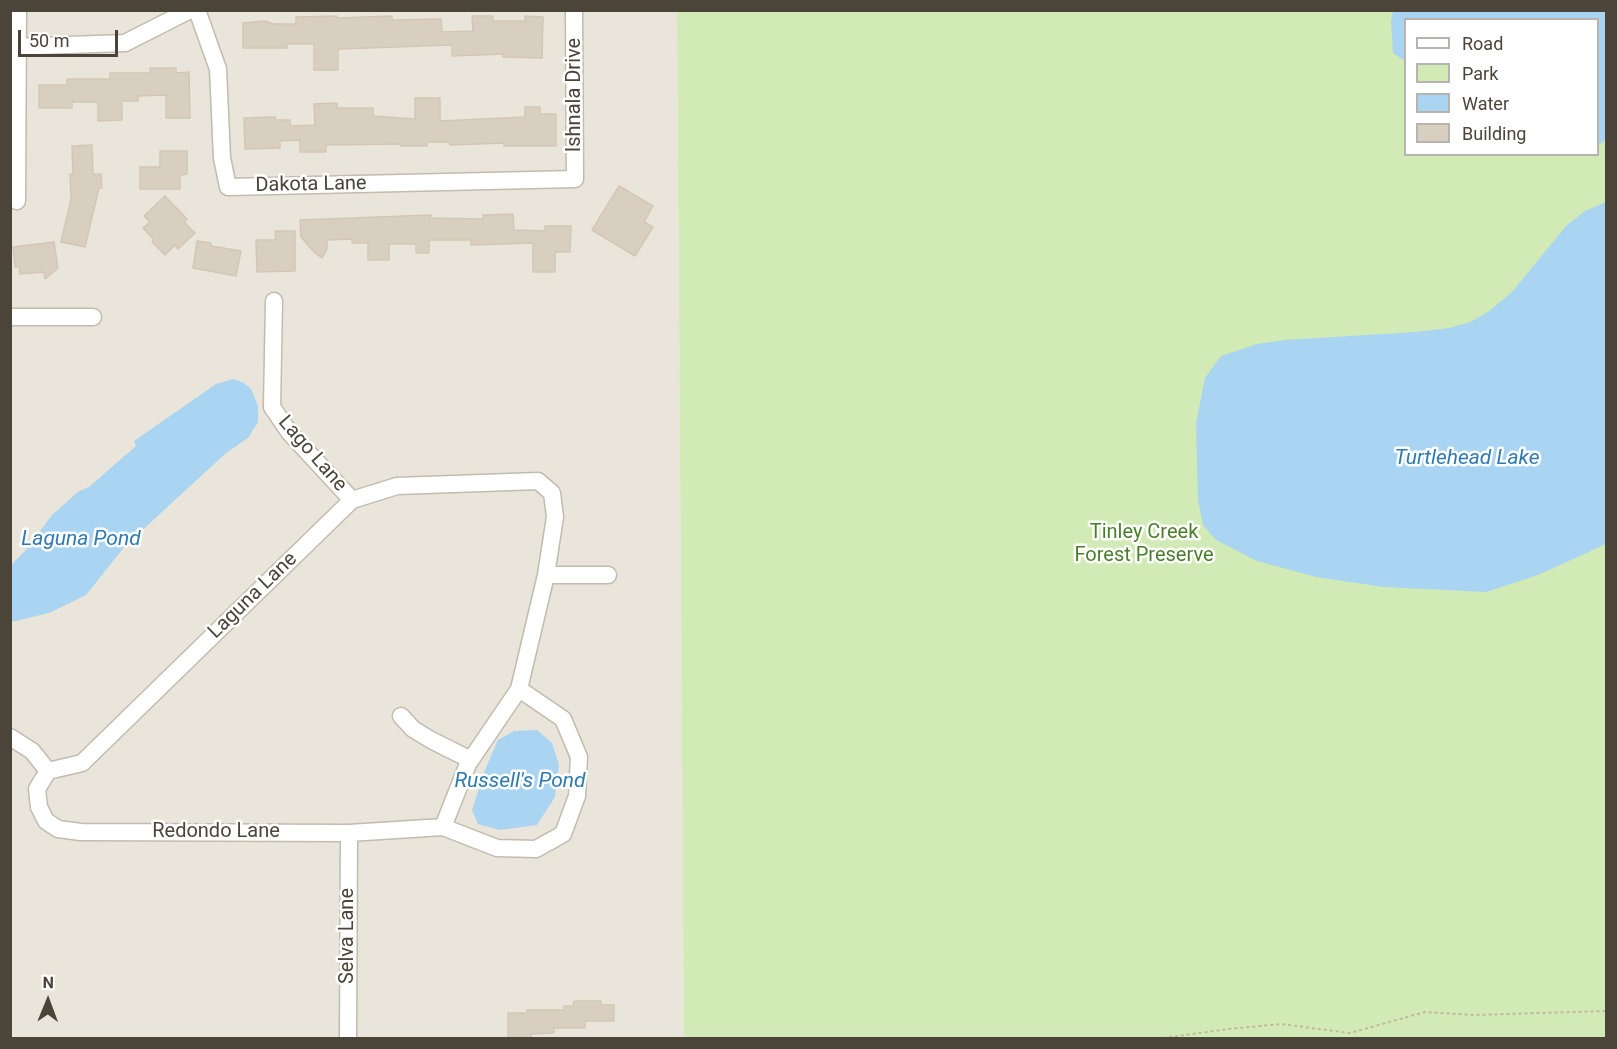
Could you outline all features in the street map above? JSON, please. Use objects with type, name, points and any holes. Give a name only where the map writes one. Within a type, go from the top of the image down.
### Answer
[{"type":"street","points":[[18,10],[14,47],[18,201]]},
{"type":"street","points":[[14,47],[125,43],[190,10]]},
{"type":"street","name":"Dakota Lane","points":[[197,10],[218,69],[222,158],[228,187],[575,179]]},
{"type":"street","name":"Ishnala Drive","points":[[574,10],[575,179]]},
{"type":"street","name":"Lago Lane","points":[[274,301],[272,406],[289,432],[352,500]]},
{"type":"street","points":[[10,316],[93,317]]},
{"type":"street","name":"Laguna Lane","points":[[48,771],[82,763],[352,500],[397,486],[538,481],[552,493],[555,517],[546,575]]},
{"type":"street","points":[[443,827],[471,760],[519,689],[546,575],[608,575]]},
{"type":"street","name":"Redondo Lane","points":[[48,771],[37,789],[39,807],[46,821],[58,829],[93,832],[349,832],[443,827],[497,849],[536,849],[563,834],[577,796],[579,757],[563,719],[519,689]]},
{"type":"street","points":[[401,716],[414,729],[431,740],[471,760]]},
{"type":"street","points":[[10,737],[32,751],[48,771]]},
{"type":"street","name":"Selva Lane","points":[[348,1038],[349,832]]},
{"type":"path","points":[[1163,1038],[1281,1024],[1350,1033],[1425,1012],[1474,1015],[1606,1011]]},
{"type":"shaded area","points":[[10,11],[677,11],[684,1038],[11,1038]]},
{"type":"green space","name":"Tinley Creek Forest Preserve","points":[[677,11],[1606,11],[1606,1038],[684,1038]]},
{"type":"water","points":[[1393,11],[1606,11],[1606,139],[1599,145],[1599,18],[1404,18],[1404,60],[1393,53],[1391,21]]},
{"type":"water","name":"Turtlehead Lake","points":[[1606,202],[1606,544],[1538,575],[1486,592],[1384,587],[1316,577],[1257,561],[1216,540],[1203,525],[1198,500],[1196,423],[1205,378],[1221,356],[1257,344],[1285,340],[1416,332],[1449,328],[1470,322],[1488,312],[1512,292],[1567,225],[1585,211]]},
{"type":"water","name":"Laguna Pond","points":[[233,379],[244,383],[251,389],[258,406],[258,422],[248,438],[226,453],[125,546],[86,595],[49,613],[11,622],[11,565],[25,551],[52,515],[79,491],[89,487],[136,446],[134,441],[216,384]]},
{"type":"water","name":"Russell's Pond","points":[[537,730],[552,743],[559,765],[555,797],[537,825],[500,830],[478,824],[472,810],[498,740],[514,731]]},
{"type":"building","points":[[337,16],[337,18],[392,16],[392,20],[441,19],[442,32],[473,31],[472,16],[493,16],[493,21],[525,21],[525,16],[543,17],[542,58],[503,57],[503,54],[452,56],[452,45],[338,49],[338,70],[314,70],[314,44],[287,44],[287,48],[243,48],[243,23],[265,21],[273,24],[296,24],[296,17]]},
{"type":"building","points":[[150,68],[176,68],[176,73],[189,72],[190,118],[166,118],[166,95],[138,96],[138,101],[122,101],[122,120],[98,121],[98,102],[72,102],[72,108],[39,108],[39,85],[67,85],[67,79],[110,79],[110,73],[150,73]]},
{"type":"building","points":[[415,98],[440,98],[440,121],[525,117],[525,107],[540,107],[540,114],[556,114],[556,146],[504,146],[504,143],[450,145],[450,142],[427,142],[427,146],[326,145],[326,152],[300,152],[300,140],[280,141],[280,148],[245,149],[244,118],[275,117],[276,120],[290,120],[290,126],[315,125],[314,104],[337,103],[337,108],[373,108],[373,116],[415,119]]},
{"type":"building","points":[[92,145],[93,174],[101,174],[102,188],[99,188],[85,247],[61,242],[71,199],[72,146]]},
{"type":"building","points":[[160,151],[187,151],[187,174],[180,175],[180,189],[140,189],[140,167],[160,167]]},
{"type":"building","points":[[619,186],[653,206],[644,222],[653,227],[635,256],[592,230]]},
{"type":"building","points":[[165,196],[187,219],[184,222],[195,233],[178,249],[175,245],[165,255],[152,242],[154,240],[143,228],[150,222],[144,216]]},
{"type":"building","points":[[513,214],[514,230],[545,231],[545,226],[571,226],[570,252],[555,252],[555,272],[533,272],[533,243],[471,245],[471,240],[429,240],[429,253],[416,253],[416,244],[389,244],[389,260],[368,260],[368,243],[352,243],[352,239],[327,240],[327,249],[322,258],[301,237],[300,220],[431,215],[430,218],[483,219],[483,215]]},
{"type":"building","points":[[275,231],[295,231],[295,271],[257,272],[256,240],[276,240]]},
{"type":"building","points":[[197,241],[241,251],[236,276],[193,268]]},
{"type":"building","points":[[54,242],[58,268],[45,279],[44,272],[20,274],[19,267],[15,267],[13,247]]},
{"type":"building","points":[[574,1001],[601,1001],[601,1005],[614,1005],[614,1021],[585,1021],[585,1028],[554,1028],[554,1033],[531,1034],[531,1038],[508,1038],[508,1013],[527,1013],[527,1010],[564,1010],[564,1006],[573,1006]]}]
